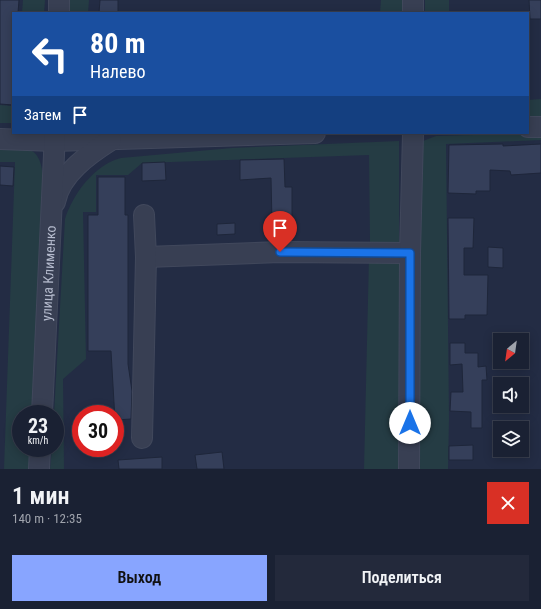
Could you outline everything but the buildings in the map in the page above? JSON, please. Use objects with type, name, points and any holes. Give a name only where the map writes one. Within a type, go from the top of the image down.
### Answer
[{"type":"street","points":[[59,0],[59,12]]},
{"type":"street","points":[[413,12],[414,0]]},
{"type":"street","points":[[529,127],[541,127]]},
{"type":"street","points":[[0,140],[55,137],[111,140],[286,134]]},
{"type":"street","points":[[409,469],[410,253],[413,134]]},
{"type":"street","name":"улица Клименко","points":[[42,405],[55,137]]},
{"type":"street","points":[[50,230],[56,193],[72,171],[89,154],[111,140]]},
{"type":"street","points":[[142,438],[146,257],[144,215]]},
{"type":"street","points":[[146,257],[280,252],[410,253]]},
{"type":"street","points":[[39,469],[40,457]]},
{"type":"shaded area","points":[[23,0],[45,0],[44,12],[22,12]]},
{"type":"shaded area","points":[[69,0],[89,0],[88,12],[69,12]]},
{"type":"shaded area","points":[[381,0],[408,0],[408,12],[380,12]]},
{"type":"shaded area","points":[[425,0],[449,0],[449,12],[425,12]]},
{"type":"shaded area","points":[[541,99],[541,116],[529,116],[529,100]]},
{"type":"shaded area","points":[[0,105],[12,106],[12,123],[0,123]]},
{"type":"shaded area","points":[[541,133],[541,140],[446,144],[449,418],[448,469],[419,469],[419,147],[423,141],[436,136]]},
{"type":"shaded area","points":[[399,141],[399,243],[370,243],[369,155],[142,163],[128,175],[96,175],[96,212],[83,212],[86,359],[63,379],[63,405],[55,405],[65,219],[73,200],[79,191],[102,167],[121,158],[232,148]]},
{"type":"shaded area","points":[[0,147],[24,148],[35,153],[39,158],[43,176],[33,405],[12,405],[12,457],[31,457],[30,469],[4,469],[15,162],[0,162]]},
{"type":"shaded area","points":[[369,257],[399,259],[399,469],[364,469]]},
{"type":"shaded area","points":[[51,457],[64,457],[64,469],[50,469]]},
{"type":"route","points":[[280,252],[410,253],[410,423]]}]
